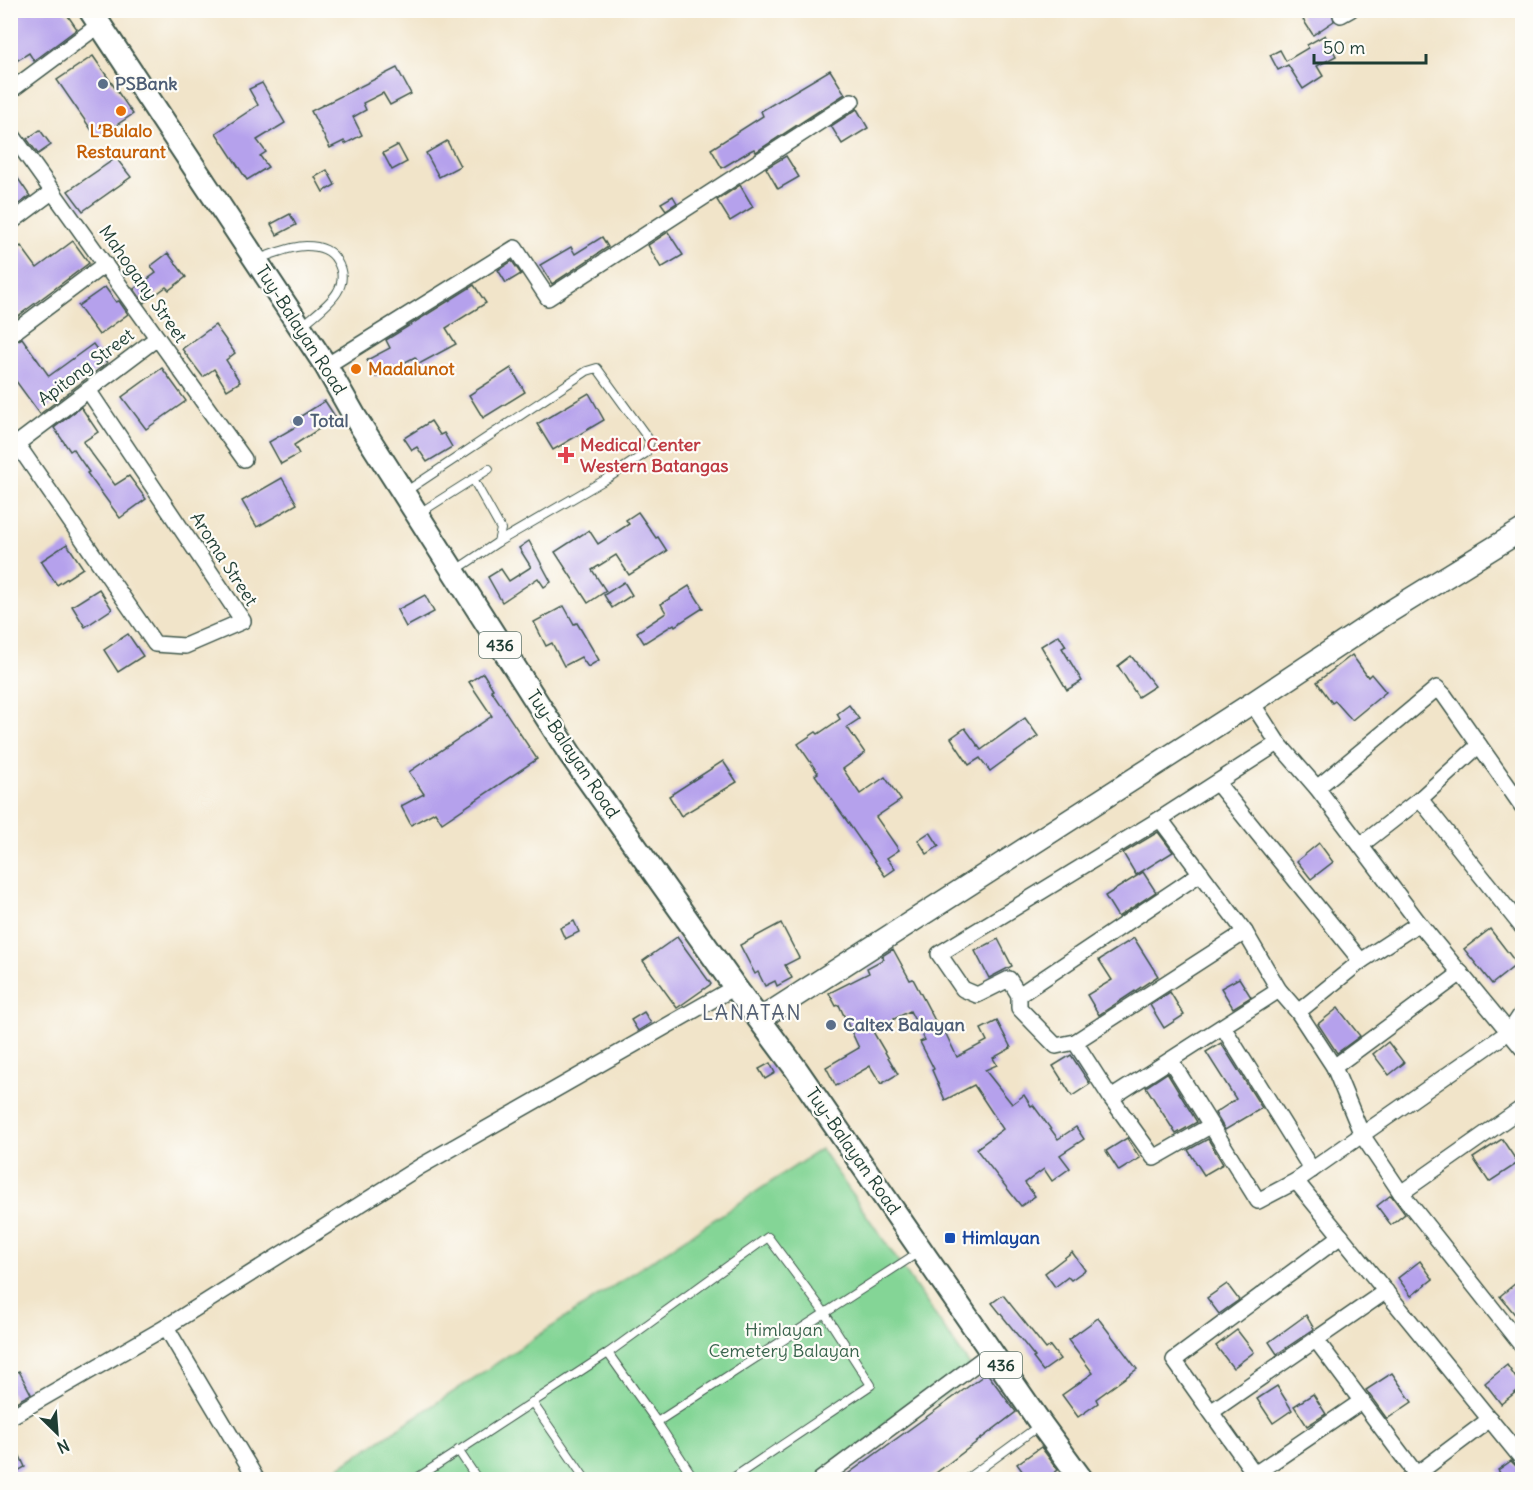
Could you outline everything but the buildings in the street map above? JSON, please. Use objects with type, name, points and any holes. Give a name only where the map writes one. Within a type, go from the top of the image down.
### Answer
[{"type":"main road","name":"Tuy-Balayan Road","points":[[94,18],[256,260],[299,329],[326,366],[403,493],[570,754],[760,1019],[1041,1424],[1082,1479]]},
{"type":"street","points":[[10,91],[94,18]]},
{"type":"street","points":[[326,366],[515,248],[548,298],[852,101]]},
{"type":"street","name":"Mahogany Street","points":[[10,132],[244,459]]},
{"type":"street","points":[[10,223],[53,191]]},
{"type":"street","points":[[10,335],[105,264]]},
{"type":"street","name":"Apitong Street","points":[[14,446],[157,338]]},
{"type":"street","name":"Aroma Street","points":[[14,446],[155,644],[185,646],[243,621],[88,390]]},
{"type":"street","points":[[760,1019],[1252,703],[1386,614],[1522,530]]},
{"type":"street","points":[[1317,788],[1437,688],[1522,806]]},
{"type":"street","points":[[1252,703],[1278,743],[1317,788],[1419,923],[1522,1048]]},
{"type":"street","points":[[1245,932],[1075,1042],[1056,1046],[1019,1008],[1019,995],[1009,979],[977,995],[963,989],[939,954],[1160,819],[1278,743]]},
{"type":"street","points":[[1361,845],[1420,799],[1479,745]]},
{"type":"street","points":[[1217,783],[1361,961]]},
{"type":"street","points":[[1420,799],[1522,927]]},
{"type":"street","points":[[1160,819],[1245,932],[1279,990],[1298,1012],[1334,1067],[1362,1135],[1401,1193],[1522,1346]]},
{"type":"street","points":[[1019,995],[1200,873]]},
{"type":"street","points":[[1298,1012],[1361,961],[1419,923]]},
{"type":"street","points":[[1334,1067],[1461,973]]},
{"type":"street","points":[[10,1417],[166,1327],[422,1166],[735,987]]},
{"type":"street","points":[[1111,1098],[1279,990]]},
{"type":"street","points":[[1171,1061],[1258,1201],[1296,1181],[1510,1031],[1522,1013]]},
{"type":"street","points":[[1223,1027],[1312,1170]]},
{"type":"street","points":[[1075,1042],[1154,1158],[1210,1126]]},
{"type":"street","points":[[1401,1193],[1522,1108]]},
{"type":"street","points":[[1296,1181],[1522,1459]]},
{"type":"street","points":[[1341,1236],[1174,1360],[1257,1477],[1362,1401]]},
{"type":"street","points":[[1211,1412],[1386,1292]]},
{"type":"street","points":[[166,1327],[257,1479]]},
{"type":"street","points":[[1316,1340],[1362,1401],[1412,1477],[1490,1419]]},
{"type":"street","points":[[820,1479],[992,1352]]},
{"type":"lane","points":[[256,260],[304,246],[319,247],[333,253],[343,271],[342,286],[333,298],[299,329]]},
{"type":"lane","points":[[403,493],[587,371],[597,368],[650,441],[646,453],[453,571]]},
{"type":"lane","points":[[417,515],[489,469]]},
{"type":"lane","points":[[473,479],[501,529],[498,542]]},
{"type":"lane","points":[[414,1479],[425,1476],[458,1450],[608,1353],[768,1238],[824,1312],[871,1385],[730,1479]]},
{"type":"lane","points":[[657,1422],[922,1250]]},
{"type":"lane","points":[[608,1353],[695,1479]]},
{"type":"lane","points":[[532,1402],[586,1479]]},
{"type":"lane","points":[[965,1479],[1041,1424]]},
{"type":"lane","points":[[458,1450],[478,1479]]},
{"type":"green space","name":"Himlayan Cemetery Balayan","points":[[821,1149],[975,1373],[831,1479],[346,1480],[338,1468]]},
{"type":"place","name":"PSBank","points":[[103,84]]},
{"type":"place","name":"L’Bulalo Restaurant","points":[[121,111]]},
{"type":"place","name":"Madalunot","points":[[356,369]]},
{"type":"place","name":"Total","points":[[298,421]]},
{"type":"place","name":"Medical Center Western Batangas","points":[[566,455]]},
{"type":"place","name":"Caltex Balayan","points":[[831,1025]]},
{"type":"place","name":"Himlayan","points":[[950,1238]]},
{"type":"district","name":"LANATAN","points":[[752,1013]]}]
